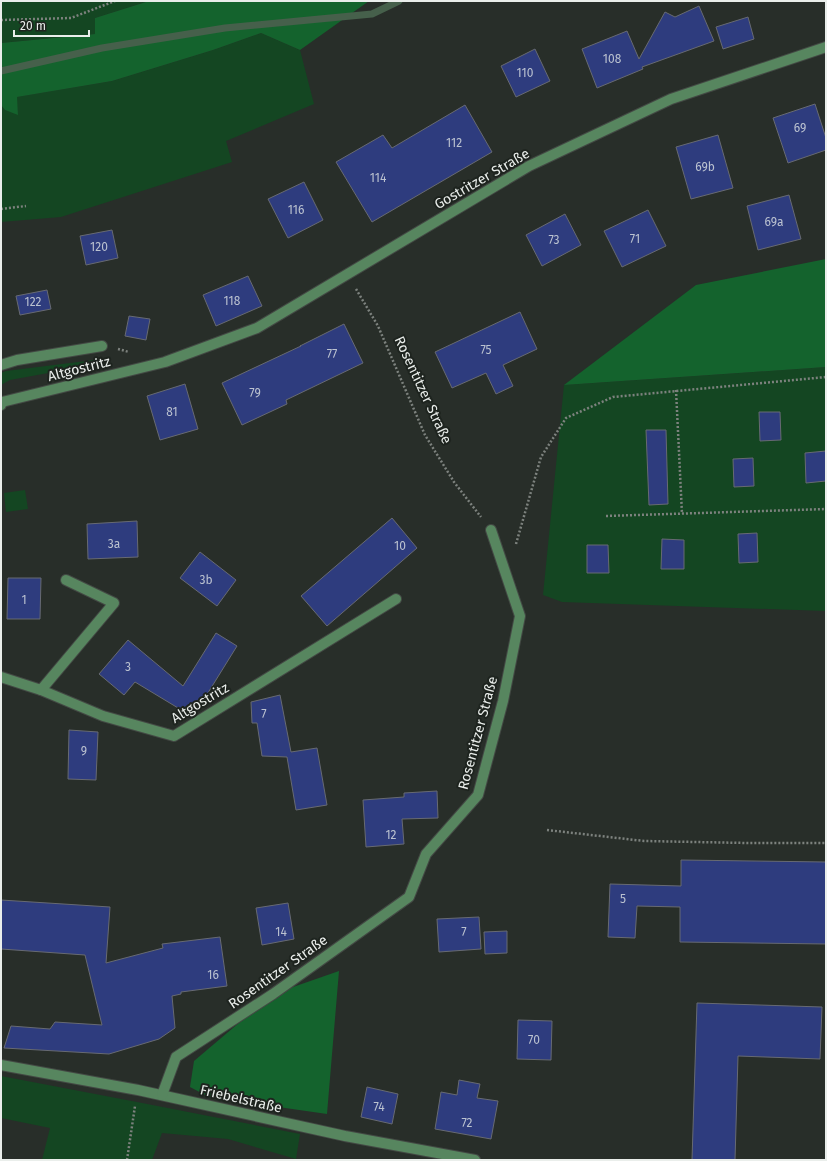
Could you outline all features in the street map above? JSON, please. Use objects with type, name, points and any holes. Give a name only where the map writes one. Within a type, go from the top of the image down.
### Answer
[{"type":"street","name":"Gostritzer Straße","points":[[165,362],[257,328],[536,163],[671,99],[826,47]]},
{"type":"street","points":[[1,365],[17,360],[102,346]]},
{"type":"street","name":"Altgostritz","points":[[1,405],[2,402],[165,362]]},
{"type":"street","name":"Rosentitzer Straße","points":[[162,1095],[176,1057],[273,994],[409,897],[426,854],[478,795],[503,701],[520,616],[491,530]]},
{"type":"street","points":[[41,690],[114,603],[66,580]]},
{"type":"street","name":"Altgostritz","points":[[1,677],[41,690],[103,716],[174,736],[396,599]]},
{"type":"street","name":"Friebelstraße","points":[[1,1065],[138,1090],[345,1136],[475,1160]]},
{"type":"path","points":[[1,20],[71,18],[115,1]]},
{"type":"path","points":[[1,209],[26,206]]},
{"type":"path","name":"Rosentitzer Straße","points":[[348,275],[378,326],[425,435],[454,482],[491,530]]},
{"type":"path","points":[[515,546],[542,457],[566,418],[613,397],[826,377]]},
{"type":"path","points":[[676,390],[682,514]]},
{"type":"path","points":[[606,516],[826,509]]},
{"type":"path","points":[[547,830],[644,841],[826,843]]},
{"type":"path","points":[[127,1160],[138,1090]]},
{"type":"green space","points":[[1,1],[149,1],[95,18],[95,34],[1,43]]},
{"type":"green space","points":[[149,1],[369,1],[300,50],[261,33],[213,50],[112,81],[17,97],[18,115],[5,110],[1,105],[1,43],[95,34],[95,18]]},
{"type":"green space","points":[[261,33],[300,50],[314,104],[226,141],[232,162],[61,217],[1,222],[1,105],[5,110],[18,114],[16,97],[112,81],[213,50]]},
{"type":"green space","points":[[826,259],[826,367],[564,385],[696,285]]},
{"type":"green space","points":[[102,359],[103,363],[10,380],[1,385],[1,373],[6,371]]},
{"type":"green space","points":[[826,367],[826,611],[562,602],[543,595],[564,385]]},
{"type":"green space","points":[[25,490],[28,509],[6,512],[4,493]]},
{"type":"green space","points":[[339,971],[327,1114],[209,1097],[190,1087],[194,1061],[273,994]]},
{"type":"green space","points":[[1,1076],[300,1134],[296,1159],[228,1139],[162,1133],[152,1160],[42,1160],[50,1128],[1,1118]]},
{"type":"building","points":[[699,6],[714,41],[642,67],[643,69],[597,88],[582,49],[627,31],[639,59],[665,12],[675,17]]},
{"type":"building","points":[[748,17],[754,39],[723,49],[716,27]]},
{"type":"building","points":[[535,49],[550,81],[516,97],[501,66]]},
{"type":"building","points":[[815,104],[826,138],[826,150],[788,163],[773,118]]},
{"type":"building","points":[[465,105],[492,152],[372,222],[336,162],[383,135],[392,148]]},
{"type":"building","points":[[718,135],[733,188],[691,199],[676,147]]},
{"type":"building","points":[[304,182],[323,220],[288,238],[268,199]]},
{"type":"building","points":[[789,195],[801,239],[758,250],[747,206]]},
{"type":"building","points":[[648,210],[666,246],[622,267],[604,231]]},
{"type":"building","points":[[565,214],[581,245],[542,266],[526,235]]},
{"type":"building","points":[[112,230],[118,258],[86,265],[80,236]]},
{"type":"building","points":[[248,276],[262,306],[216,326],[203,295]]},
{"type":"building","points":[[47,290],[51,309],[20,315],[16,296]]},
{"type":"building","points":[[520,312],[537,349],[503,365],[513,386],[496,394],[486,373],[452,388],[435,352]]},
{"type":"building","points":[[129,316],[150,319],[146,340],[125,336]]},
{"type":"building","points":[[344,324],[363,363],[286,400],[287,404],[242,425],[222,383]]},
{"type":"building","points":[[185,384],[198,429],[160,440],[147,396]]},
{"type":"building","points":[[759,412],[780,412],[781,440],[760,441]]},
{"type":"building","points":[[646,430],[666,430],[668,504],[649,505]]},
{"type":"building","points":[[826,451],[826,481],[806,483],[805,453]]},
{"type":"building","points":[[753,458],[754,486],[734,487],[733,459]]},
{"type":"building","points":[[392,518],[417,548],[327,626],[301,596]]},
{"type":"building","points":[[137,521],[138,557],[88,559],[87,524]]},
{"type":"building","points":[[757,533],[758,562],[739,563],[738,534]]},
{"type":"building","points":[[662,539],[684,540],[684,569],[661,569]]},
{"type":"building","points":[[587,545],[608,545],[609,573],[587,573]]},
{"type":"building","points":[[200,552],[236,580],[217,606],[180,578]]},
{"type":"building","points":[[8,578],[41,578],[40,619],[7,619]]},
{"type":"building","points":[[216,633],[237,646],[193,717],[135,682],[124,695],[99,674],[128,640],[183,686]]},
{"type":"building","points":[[280,695],[291,752],[317,748],[327,805],[296,810],[287,757],[262,756],[257,723],[252,723],[251,702]]},
{"type":"building","points":[[69,730],[98,732],[96,780],[68,779]]},
{"type":"building","points":[[437,791],[438,818],[402,819],[404,844],[366,847],[363,800],[404,797],[404,793]]},
{"type":"building","points":[[681,860],[826,862],[826,944],[680,942],[680,907],[637,906],[635,938],[608,937],[610,884],[681,886]]},
{"type":"building","points":[[1,900],[110,907],[106,963],[163,948],[162,944],[220,937],[227,986],[181,992],[181,994],[172,996],[175,1028],[159,1039],[109,1054],[4,1048],[11,1026],[50,1029],[55,1022],[102,1025],[85,955],[1,949]]},
{"type":"building","points":[[288,903],[294,939],[262,945],[256,908]]},
{"type":"building","points":[[479,917],[481,949],[439,952],[437,919]]},
{"type":"building","points":[[507,931],[507,953],[485,954],[484,932]]},
{"type":"building","points":[[697,1003],[822,1007],[820,1059],[738,1056],[735,1160],[692,1160]]},
{"type":"building","points":[[518,1020],[552,1021],[551,1060],[517,1059]]},
{"type":"building","points":[[459,1080],[480,1084],[477,1098],[498,1101],[491,1139],[435,1129],[441,1092],[457,1095]]},
{"type":"building","points":[[367,1087],[398,1094],[392,1124],[361,1117]]},
{"type":"waterway","points":[[1,71],[102,48],[225,28],[372,14],[399,1]]}]
